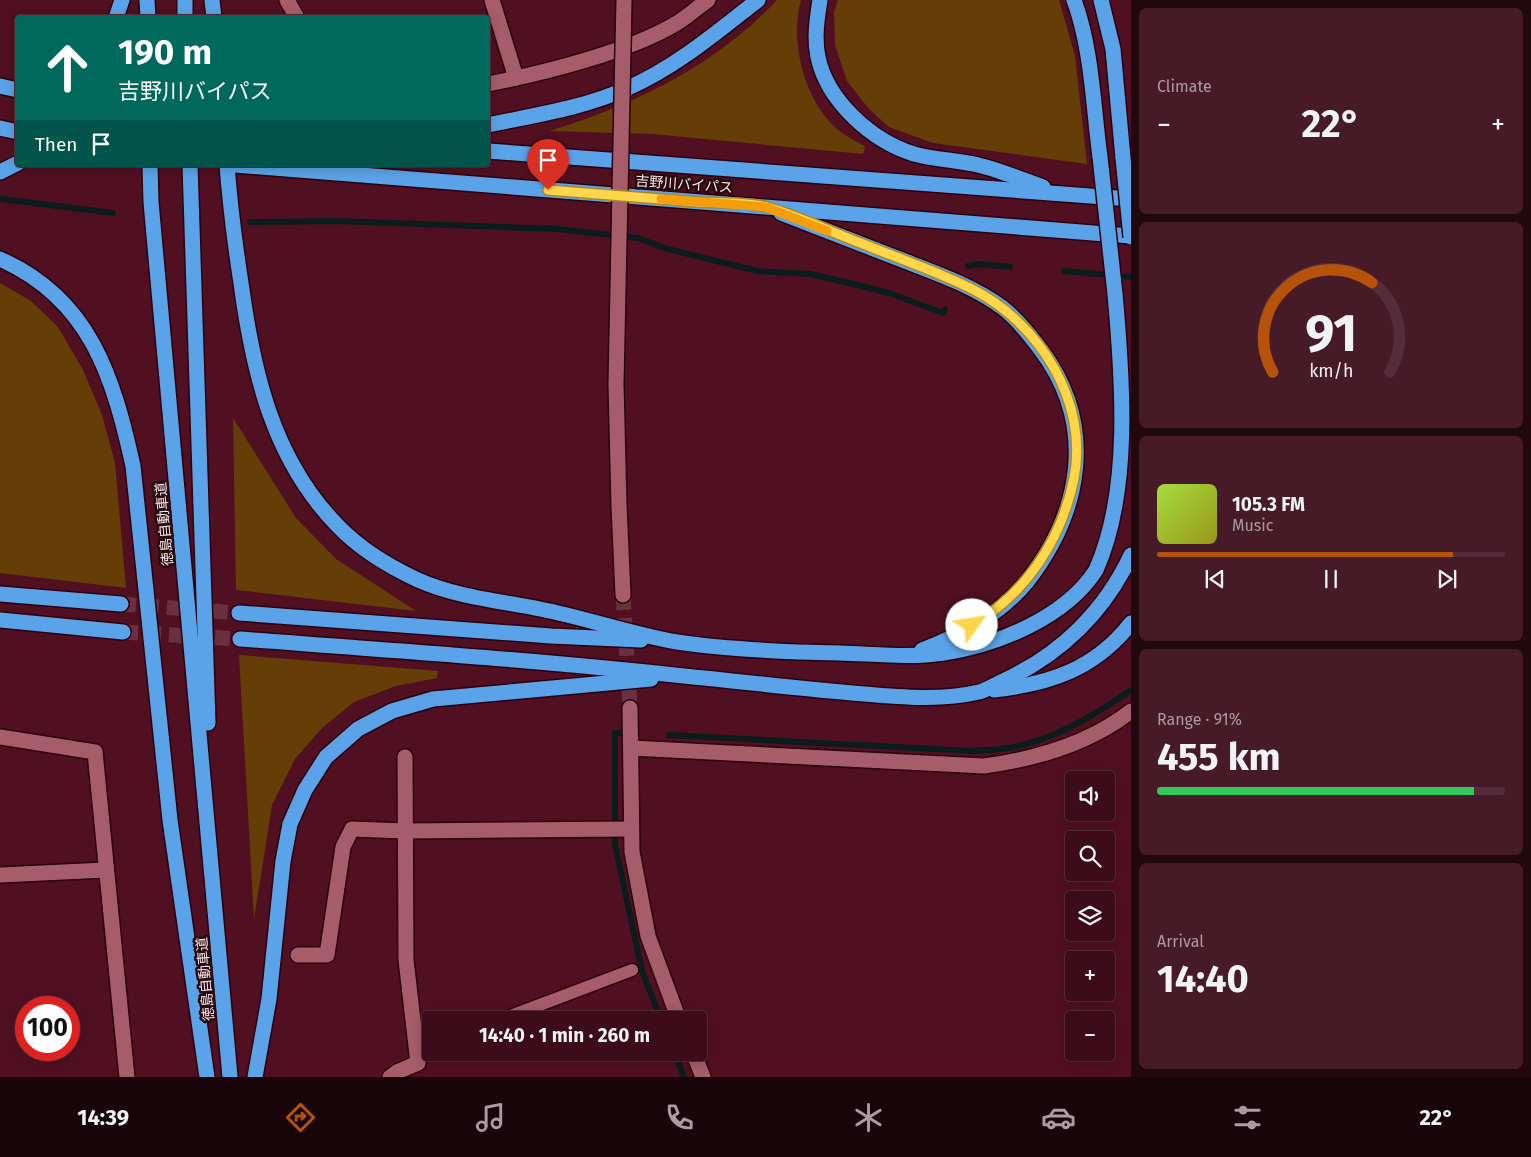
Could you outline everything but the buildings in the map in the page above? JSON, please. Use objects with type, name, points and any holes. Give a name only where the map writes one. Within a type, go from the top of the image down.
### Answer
[{"type":"highway","points":[[117,15],[122,0]]},
{"type":"highway","points":[[147,0],[148,15]]},
{"type":"highway","points":[[185,0],[185,15]]},
{"type":"highway","points":[[212,0],[214,15]]},
{"type":"highway","points":[[490,124],[568,109],[628,88],[684,57],[758,0]]},
{"type":"highway","points":[[820,0],[816,26],[818,58],[827,84],[846,110],[874,134],[912,153],[981,166],[1065,194]]},
{"type":"highway","points":[[239,613],[541,636],[677,642],[792,652],[909,656],[945,653],[986,644],[1051,615],[1076,594],[1095,573],[1107,552],[1125,497],[1128,462],[1127,426],[1115,294],[1100,157],[1087,55],[1079,14],[1074,0]]},
{"type":"highway","points":[[1101,0],[1113,49],[1131,236]]},
{"type":"highway","points":[[0,86],[15,89]]},
{"type":"highway","points":[[0,128],[15,131]]},
{"type":"highway","name":"吉野川バイパス","points":[[490,151],[1131,199]]},
{"type":"highway","points":[[0,172],[15,164]]},
{"type":"highway","name":"徳島自動車道","points":[[150,167],[230,1077]]},
{"type":"highway","name":"徳島自動車道","points":[[190,167],[213,879]]},
{"type":"highway","points":[[227,167],[230,209],[246,320],[256,373],[271,421],[287,458],[310,494],[339,528],[377,557],[419,580],[480,598],[541,609],[677,642]]},
{"type":"highway","name":"吉野川バイパス","points":[[260,167],[1131,236]]},
{"type":"highway","points":[[766,207],[938,273],[976,291],[1003,309],[1028,333],[1049,361],[1065,387],[1073,412],[1078,442],[1076,470],[1070,499],[1057,531],[1025,583],[1008,601],[987,617],[943,642],[909,656]]},
{"type":"highway","points":[[0,259],[25,270],[56,294],[83,326],[105,367],[122,418],[133,466],[170,820],[207,1077]]},
{"type":"highway","points":[[980,692],[1017,675],[1074,636],[1096,612],[1114,587],[1131,555]]},
{"type":"highway","points":[[0,594],[121,604]]},
{"type":"highway","points":[[0,620],[123,632]]},
{"type":"highway","points":[[240,639],[548,662],[788,688],[932,699],[1020,688],[1050,681],[1092,662],[1131,623]]},
{"type":"highway","points":[[255,1077],[269,998],[283,861],[290,824],[305,790],[326,757],[358,730],[392,710],[433,699],[687,676]]},
{"type":"street","points":[[287,0],[294,15]]},
{"type":"street","points":[[492,0],[516,78]]},
{"type":"street","points":[[624,0],[616,384],[619,505],[624,595]]},
{"type":"street","points":[[490,84],[595,56],[648,37],[677,23],[708,0]]},
{"type":"street","points":[[630,708],[631,748],[625,829],[632,852],[648,936],[676,1011]]},
{"type":"street","points":[[631,748],[984,766],[1031,758],[1078,742],[1103,730],[1131,711]]},
{"type":"street","points":[[0,737],[95,752],[127,1077]]},
{"type":"street","points":[[390,1077],[396,1072],[418,1062],[406,960],[405,757]]},
{"type":"street","points":[[298,955],[327,955],[343,847],[352,828],[405,831],[625,829]]},
{"type":"street","points":[[0,875],[106,870]]},
{"type":"street","points":[[697,1061],[703,1077]]},
{"type":"lane","points":[[524,1011],[632,970]]},
{"type":"lane","points":[[417,1052],[422,1050]]},
{"type":"shaded area","points":[[777,0],[801,0],[797,35],[803,72],[810,90],[818,106],[829,121],[842,133],[865,146],[863,154],[652,134],[549,131],[581,121],[642,96],[700,64],[753,24]]},
{"type":"shaded area","points":[[838,0],[1059,0],[1075,56],[1087,164],[933,143],[889,127],[869,109],[847,81],[835,45],[834,12]]},
{"type":"shaded area","points":[[0,283],[31,301],[58,327],[83,370],[102,415],[115,463],[126,588],[0,573]]},
{"type":"shaded area","points":[[233,418],[296,518],[336,559],[416,611],[236,590]]},
{"type":"shaded area","points":[[239,655],[438,671],[437,678],[396,686],[354,702],[322,728],[295,759],[272,805],[254,919]]},
{"type":"waterway","points":[[2,199],[113,213]]},
{"type":"waterway","points":[[250,222],[337,221],[558,229],[638,238],[664,248],[757,271],[810,274],[889,293],[943,313],[945,309]]},
{"type":"waterway","points":[[968,266],[978,264],[1010,267]]},
{"type":"waterway","points":[[1064,271],[1131,277]]},
{"type":"waterway","points":[[669,735],[972,751],[999,749],[1030,743],[1061,732],[1104,708],[1131,690]]},
{"type":"waterway","points":[[620,733],[615,733],[615,844],[642,971],[658,1011]]},
{"type":"waterway","points":[[678,1061],[684,1077]]},
{"type":"tunnel","points":[[623,595],[630,708]]},
{"type":"tunnel","points":[[121,604],[239,613]]},
{"type":"tunnel","points":[[123,632],[240,639]]},
{"type":"slow traffic","points":[[661,199],[766,207],[827,231]]},
{"type":"route","points":[[548,190],[766,207],[938,273],[976,291],[1003,309],[1028,333],[1065,387],[1073,412],[1078,442],[1076,470],[1070,499],[1057,531],[1025,583],[1008,601],[987,617],[972,625]]}]
